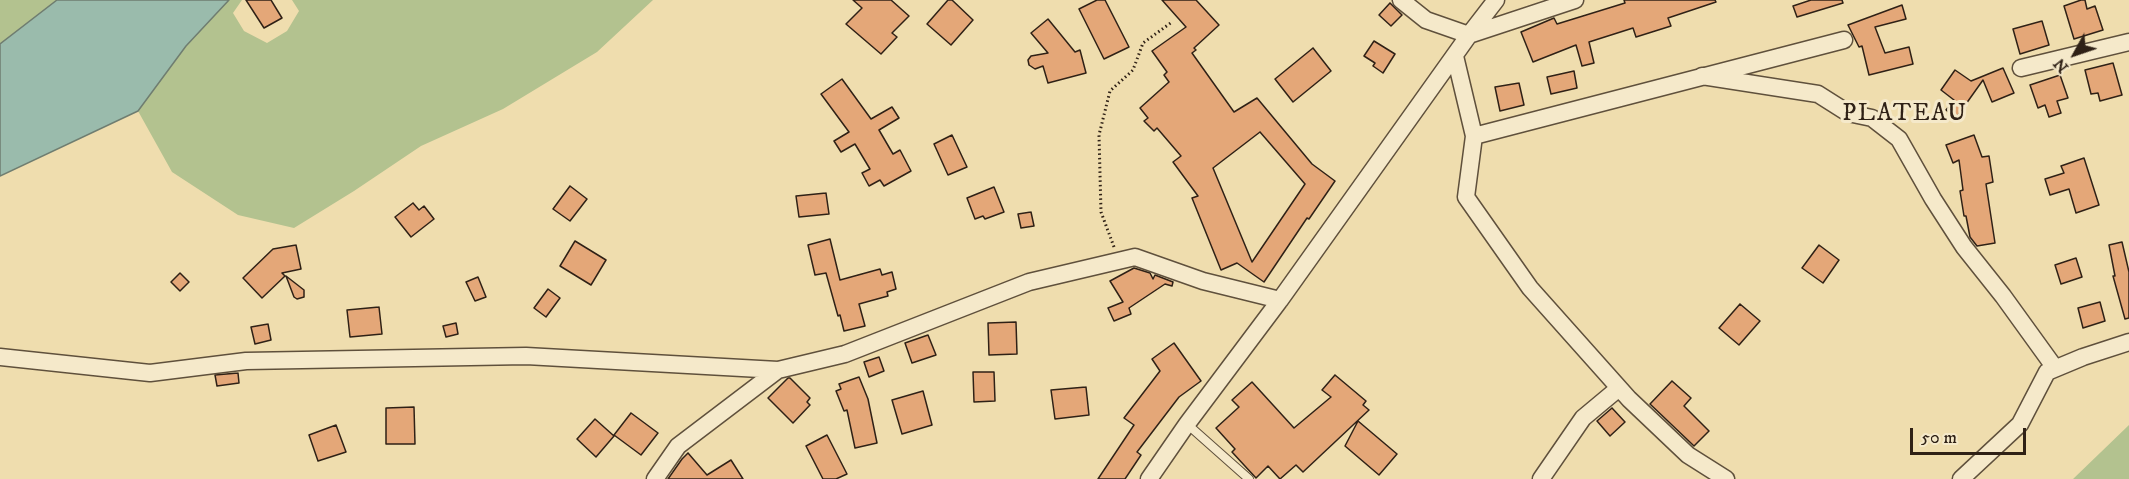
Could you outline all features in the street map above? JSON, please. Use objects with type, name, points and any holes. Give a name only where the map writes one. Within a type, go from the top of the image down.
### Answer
[{"type":"street","points":[[1401,0],[1426,20],[1469,35],[1575,0]]},
{"type":"street","points":[[1149,479],[1496,0]]},
{"type":"street","points":[[1474,136],[1844,40]]},
{"type":"street","points":[[2021,68],[2129,42]]},
{"type":"street","points":[[1455,56],[1474,136],[1466,196],[1530,288],[1619,388],[1688,455],[1723,478]]},
{"type":"street","points":[[1702,76],[1818,94],[1848,113],[1872,118],[1899,139],[1933,199],[1964,247],[2055,368]]},
{"type":"street","points":[[0,357],[150,373],[246,361],[526,356],[778,370],[845,354],[1029,282],[1135,257],[1203,281],[1280,300]]},
{"type":"street","points":[[1961,479],[2020,424],[2047,372],[2129,342]]},
{"type":"street","points":[[656,479],[678,446],[778,370]]},
{"type":"street","points":[[1541,479],[1583,418],[1619,388]]},
{"type":"lane","points":[[1187,424],[1249,479]]},
{"type":"path","points":[[1119,261],[1101,212],[1099,135],[1110,91],[1133,70],[1143,43],[1172,22]]},
{"type":"green space","points":[[0,0],[57,0],[0,44]]},
{"type":"green space","points":[[229,0],[242,0],[233,13],[244,31],[267,43],[287,31],[299,11],[292,0],[653,0],[597,52],[503,109],[421,146],[294,228],[238,215],[172,172],[138,111],[186,46]]},
{"type":"green space","points":[[2129,425],[2129,479],[2073,479]]},
{"type":"shaded area","points":[[57,0],[229,0],[186,46],[138,111],[0,176],[0,44]]},
{"type":"building","points":[[246,0],[271,0],[282,18],[264,28]]},
{"type":"building","points":[[853,0],[891,0],[909,16],[892,33],[897,37],[881,54],[846,24],[862,8]]},
{"type":"building","points":[[948,0],[952,0],[973,20],[951,45],[927,24]]},
{"type":"building","points":[[1097,0],[1105,0],[1129,47],[1104,59],[1079,9]]},
{"type":"building","points":[[1162,0],[1196,0],[1219,25],[1194,48],[1196,50],[1192,53],[1234,112],[1257,98],[1312,164],[1335,181],[1264,282],[1237,263],[1221,270],[1192,198],[1198,196],[1173,162],[1181,156],[1157,128],[1154,131],[1144,121],[1148,118],[1140,108],[1169,82],[1164,75],[1167,72],[1152,51],[1186,27]],"holes":[[[1260,132],[1305,184],[1252,262],[1213,168]]]},
{"type":"building","points":[[1624,0],[1715,0],[1716,2],[1668,18],[1671,26],[1636,37],[1633,28],[1589,42],[1594,63],[1582,66],[1576,45],[1533,62],[1521,32],[1554,18],[1557,24],[1625,3]]},
{"type":"building","points":[[1811,0],[1842,0],[1843,3],[1797,17],[1793,6]]},
{"type":"building","points":[[2085,0],[2087,9],[2095,6],[2103,30],[2074,39],[2064,6]]},
{"type":"building","points":[[1390,3],[1402,15],[1391,26],[1379,15]]},
{"type":"building","points":[[1902,5],[1906,19],[1875,27],[1885,53],[1909,47],[1913,64],[1869,75],[1862,46],[1859,47],[1848,25]]},
{"type":"building","points":[[1048,19],[1075,52],[1080,50],[1086,73],[1048,83],[1043,66],[1035,69],[1029,65],[1028,60],[1031,56],[1048,53],[1031,33]]},
{"type":"building","points":[[2042,21],[2049,45],[2020,54],[2013,29]]},
{"type":"building","points":[[1374,41],[1395,54],[1383,73],[1373,66],[1375,63],[1364,56]]},
{"type":"building","points":[[1313,48],[1331,71],[1293,102],[1275,79]]},
{"type":"building","points":[[2113,63],[2122,95],[2100,101],[2098,93],[2091,94],[2085,70]]},
{"type":"building","points":[[2003,68],[2014,93],[1992,102],[1983,80],[1956,118],[1946,110],[1954,100],[1941,90],[1955,70],[1971,81]]},
{"type":"building","points":[[1574,71],[1577,88],[1551,94],[1547,77]]},
{"type":"building","points":[[2060,75],[2068,98],[2057,101],[2061,113],[2049,117],[2045,105],[2038,108],[2030,85]]},
{"type":"building","points":[[842,79],[871,119],[892,107],[899,118],[879,130],[893,154],[900,150],[911,171],[884,186],[880,180],[869,186],[862,173],[870,169],[855,144],[841,152],[834,141],[849,132],[821,94]]},
{"type":"building","points":[[1519,83],[1524,105],[1500,111],[1495,87]]},
{"type":"building","points":[[952,135],[967,167],[948,175],[934,144]]},
{"type":"building","points":[[1974,135],[1982,157],[1989,156],[1993,182],[1986,184],[1995,243],[1977,246],[1970,237],[1966,216],[1964,216],[1959,160],[1953,163],[1946,145]]},
{"type":"building","points":[[2084,158],[2099,205],[2076,213],[2069,189],[2050,195],[2045,179],[2064,173],[2061,166]]},
{"type":"building","points":[[570,186],[587,199],[570,221],[553,209]]},
{"type":"building","points":[[994,187],[1004,212],[985,219],[983,216],[975,219],[967,198]]},
{"type":"building","points":[[826,193],[829,214],[799,217],[796,196]]},
{"type":"building","points":[[413,203],[419,210],[424,206],[434,219],[411,237],[395,217]]},
{"type":"building","points":[[1031,212],[1034,226],[1021,228],[1018,214]]},
{"type":"building","points":[[830,239],[840,280],[880,269],[882,275],[892,272],[896,289],[887,292],[888,296],[859,304],[865,326],[844,331],[826,273],[815,275],[808,245]]},
{"type":"building","points":[[575,241],[606,260],[591,285],[560,266]]},
{"type":"building","points":[[2122,242],[2129,272],[2129,318],[2125,319],[2113,276],[2115,276],[2109,245]]},
{"type":"building","points":[[296,245],[301,269],[282,273],[285,276],[262,298],[243,278],[273,249]]},
{"type":"building","points":[[1819,245],[1839,260],[1823,283],[1802,268]]},
{"type":"building","points":[[2076,258],[2082,277],[2061,284],[2055,265]]},
{"type":"building","points":[[1134,268],[1150,273],[1153,279],[1155,275],[1173,282],[1172,286],[1165,284],[1129,308],[1131,314],[1114,321],[1108,308],[1123,302],[1110,281]]},
{"type":"building","points":[[180,273],[189,282],[180,291],[171,282]]},
{"type":"building","points":[[286,276],[304,290],[304,297],[297,299],[294,297]]},
{"type":"building","points":[[478,277],[486,297],[475,301],[466,282]]},
{"type":"building","points":[[548,289],[560,298],[546,317],[534,308]]},
{"type":"building","points":[[2100,302],[2105,321],[2083,328],[2078,308]]},
{"type":"building","points":[[1740,304],[1760,321],[1739,345],[1719,328]]},
{"type":"building","points":[[379,307],[382,334],[350,337],[347,310]]},
{"type":"building","points":[[1016,322],[1017,354],[989,355],[988,323]]},
{"type":"building","points":[[456,323],[458,334],[446,337],[443,326]]},
{"type":"building","points":[[268,324],[271,340],[255,344],[251,327]]},
{"type":"building","points":[[928,335],[936,355],[912,363],[905,343]]},
{"type":"building","points":[[1174,343],[1201,381],[1179,397],[1137,452],[1141,455],[1125,479],[1098,479],[1134,425],[1124,418],[1160,371],[1152,359]]},
{"type":"building","points":[[879,357],[884,371],[869,377],[864,362]]},
{"type":"building","points":[[973,372],[994,372],[995,401],[974,402]]},
{"type":"building","points":[[238,373],[239,383],[217,386],[215,375]]},
{"type":"building","points":[[1335,375],[1366,401],[1363,405],[1369,410],[1303,472],[1296,465],[1280,479],[1268,466],[1256,478],[1232,452],[1235,449],[1216,428],[1239,407],[1232,400],[1252,382],[1294,428],[1331,397],[1322,390]]},
{"type":"building","points":[[859,377],[868,399],[877,443],[855,448],[847,410],[844,411],[836,391],[841,389],[839,384]]},
{"type":"building","points":[[788,378],[810,398],[807,402],[810,405],[793,423],[768,398]]},
{"type":"building","points":[[1672,381],[1691,398],[1684,406],[1709,431],[1694,446],[1650,404]]},
{"type":"building","points":[[1086,387],[1089,415],[1055,419],[1051,390]]},
{"type":"building","points":[[923,391],[932,425],[902,434],[892,400]]},
{"type":"building","points":[[414,407],[415,444],[386,444],[386,408]]},
{"type":"building","points":[[1612,408],[1625,422],[1610,436],[1597,421]]},
{"type":"building","points":[[631,413],[658,433],[641,455],[614,435]]},
{"type":"building","points":[[595,419],[614,436],[596,457],[577,439]]},
{"type":"building","points":[[1358,421],[1397,454],[1379,475],[1345,446]]},
{"type":"building","points":[[336,425],[346,452],[318,461],[309,435]]},
{"type":"building","points":[[827,435],[847,474],[836,479],[823,479],[806,446]]},
{"type":"building","points":[[688,453],[707,475],[731,460],[743,479],[668,479]]},
{"type":"district","name":"PLATEAU","points":[[1905,115]]}]
